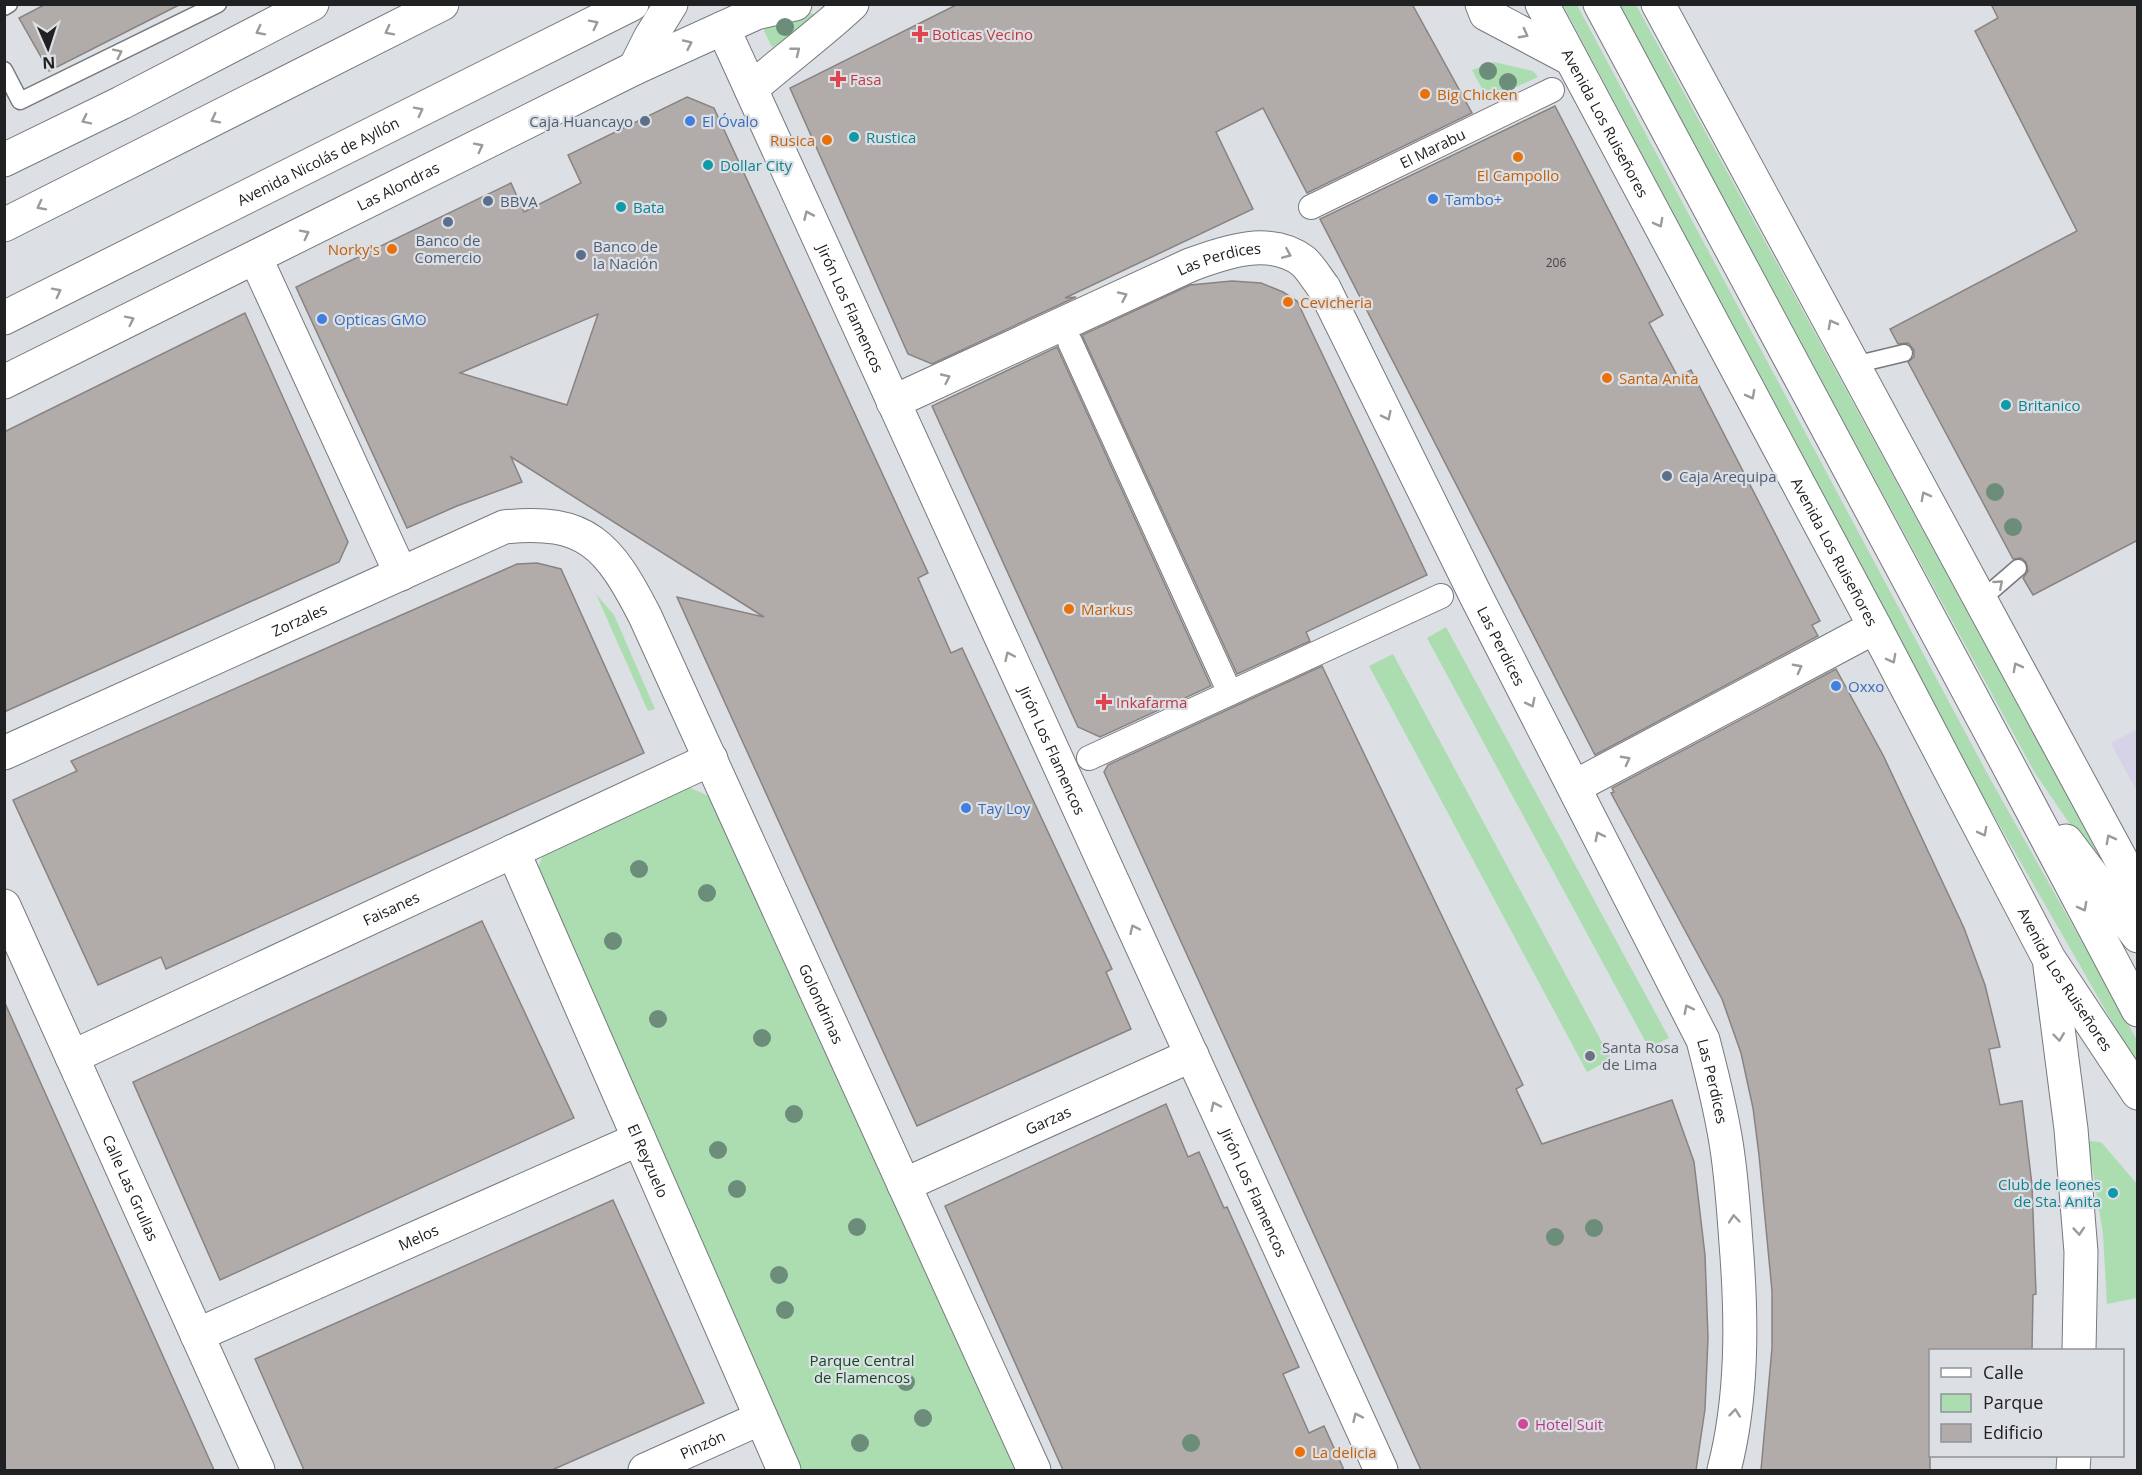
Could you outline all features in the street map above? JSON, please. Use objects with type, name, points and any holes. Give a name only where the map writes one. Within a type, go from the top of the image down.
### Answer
[{"type":"street","points":[[4,160],[121,103],[312,4]]},
{"type":"street","points":[[4,225],[442,4]]},
{"type":"street","name":"Avenida Nicolás de Ayllón","points":[[4,318],[632,4]]},
{"type":"street","points":[[635,68],[671,4]]},
{"type":"street","name":"Las Alondras","points":[[4,382],[256,259],[635,68],[756,13],[795,4]]},
{"type":"street","points":[[751,89],[795,51],[824,30],[852,4]]},
{"type":"street","points":[[1482,4],[1486,14],[1571,59]]},
{"type":"street","name":"Avenida Los Ruiseñores","points":[[1542,4],[1875,627],[2049,959],[2138,1093]]},
{"type":"street","points":[[1600,4],[2138,1010]]},
{"type":"street","points":[[1659,4],[2138,891]]},
{"type":"street","name":"Jirón Los Flamencos","points":[[723,28],[1382,1470]]},
{"type":"street","name":"El Marabu","points":[[1311,207],[1552,90]]},
{"type":"street","name":"Las Perdices","points":[[893,402],[1190,265],[1222,253],[1253,248],[1282,250],[1305,262],[1324,288],[1477,598],[1703,1040],[1719,1100],[1729,1157],[1740,1321],[1736,1416],[1724,1470]]},
{"type":"street","points":[[256,259],[401,574]]},
{"type":"street","points":[[1070,342],[1230,693]]},
{"type":"street","name":"Zorzales","points":[[4,753],[504,526],[554,525],[576,532],[596,545]]},
{"type":"street","name":"Golondrinas","points":[[596,545],[626,579],[645,616],[1034,1470]]},
{"type":"street","points":[[1089,758],[1441,596]]},
{"type":"street","points":[[1574,788],[1875,627]]},
{"type":"street","name":"Faisanes","points":[[72,1057],[711,759]]},
{"type":"street","points":[[2007,763],[2138,936]]},
{"type":"street","name":"El Reyzuelo","points":[[513,851],[784,1470]]},
{"type":"street","name":"Calle Las Grullas","points":[[4,906],[258,1470]]},
{"type":"street","points":[[2049,959],[2071,1129],[2081,1252],[2079,1349]]},
{"type":"street","name":"Garzas","points":[[904,1185],[1192,1055]]},
{"type":"street","name":"Melos","points":[[197,1335],[639,1139]]},
{"type":"street","name":"Pinzón","points":[[645,1470],[761,1418]]},
{"type":"lane","points":[[4,7],[9,4]]},
{"type":"lane","points":[[4,70],[20,101],[218,4]]},
{"type":"lane","points":[[1854,365],[1904,353]]},
{"type":"lane","points":[[1981,600],[2018,568]]},
{"type":"shaded area","points":[[2137,729],[2137,792],[2111,743]]},
{"type":"green space","points":[[1563,5],[1577,5],[1988,775],[2137,1040],[2137,1065],[1977,786]]},
{"type":"green space","points":[[1620,5],[1636,5],[2136,921],[2035,773],[1738,228]]},
{"type":"green space","points":[[801,11],[818,15],[821,22],[772,47],[764,31],[764,22]]},
{"type":"green space","points":[[1494,62],[1533,71],[1538,77],[1488,100],[1472,70]]},
{"type":"green space","points":[[596,594],[614,615],[655,709],[648,711]]},
{"type":"green space","points":[[1446,627],[1669,1038],[1649,1048],[1427,638]]},
{"type":"green space","points":[[1393,654],[1611,1059],[1587,1072],[1369,666]]},
{"type":"green space","name":"Parque Central de Flamencos","points":[[686,786],[711,797],[1018,1470],[798,1470],[536,874],[545,849]]},
{"type":"green space","points":[[2088,1141],[2101,1142],[2137,1184],[2137,1298],[2107,1304],[2103,1234]]},
{"type":"building","points":[[46,4],[181,4],[49,71],[19,18]]},
{"type":"building","points":[[958,4],[1412,4],[1472,113],[1307,193],[1263,108],[1216,132],[1253,209],[1065,298],[1076,297],[932,364],[908,354],[790,88]]},
{"type":"building","points":[[1991,4],[2138,4],[2138,540],[2033,595],[2023,578],[2028,571],[2026,562],[2021,558],[2013,559],[1908,362],[1914,357],[1914,350],[1908,343],[1898,344],[1890,329],[2077,231],[1975,31],[1998,18]]},
{"type":"building","points":[[687,97],[714,108],[928,573],[918,578],[951,653],[962,648],[1112,969],[1106,972],[1131,1029],[917,1126],[677,597],[764,617],[511,457],[522,482],[457,506],[407,528],[296,287],[511,183],[524,212],[581,183],[568,155]],"holes":[[[598,314],[567,405],[460,373]]]},
{"type":"building","points":[[1555,106],[1663,315],[1649,323],[1678,377],[1691,370],[1820,621],[1812,625],[1818,636],[1595,755],[1320,219]]},
{"type":"building","points":[[1232,281],[1261,283],[1297,301],[1427,575],[1306,632],[1310,641],[1237,674],[1082,335],[1190,285]]},
{"type":"building","points":[[245,313],[348,542],[339,562],[4,712],[4,432]]},
{"type":"building","points":[[1057,347],[1211,686],[1100,737],[1078,727],[932,406]]},
{"type":"building","points":[[537,563],[561,569],[644,753],[166,969],[161,957],[98,985],[13,800],[77,771],[71,761],[517,564]]},
{"type":"building","points":[[1322,666],[1523,1085],[1516,1089],[1542,1144],[1672,1100],[1694,1162],[1705,1255],[1708,1338],[1705,1409],[1696,1470],[1421,1470],[1104,772],[1108,765]]},
{"type":"building","points":[[1836,669],[1883,755],[1964,928],[1985,985],[2000,1047],[1989,1049],[2000,1105],[2022,1101],[2032,1185],[2036,1294],[2033,1295],[2032,1349],[1929,1349],[1930,1470],[1761,1470],[1772,1348],[1772,1291],[1753,1108],[1741,1053],[1722,999],[1611,793],[1614,792],[1612,788]]},
{"type":"building","points":[[482,921],[574,1118],[220,1280],[133,1082]]},
{"type":"building","points":[[4,1001],[42,1086],[214,1470],[4,1470]]},
{"type":"building","points":[[1166,1104],[1188,1157],[1199,1152],[1224,1208],[1227,1207],[1299,1367],[1283,1374],[1309,1433],[1324,1426],[1344,1470],[1063,1470],[945,1206]]},
{"type":"building","points":[[613,1200],[704,1403],[552,1470],[304,1470],[255,1359]]},
{"type":"place","name":"Boticas Vecino","points":[[920,34]]},
{"type":"place","name":"Fasa","points":[[838,79]]},
{"type":"place","name":"Big Chicken","points":[[1425,94]]},
{"type":"place","name":"Caja Huancayo","points":[[645,121]]},
{"type":"place","name":"El Óvalo","points":[[690,121]]},
{"type":"place","name":"Rustica","points":[[854,137]]},
{"type":"place","name":"Rusica","points":[[827,140]]},
{"type":"place","name":"El Campollo","points":[[1518,157]]},
{"type":"place","name":"Dollar City","points":[[708,165]]},
{"type":"place","name":"Tambo+","points":[[1433,199]]},
{"type":"place","name":"BBVA","points":[[488,201]]},
{"type":"place","name":"Bata","points":[[621,207]]},
{"type":"place","name":"Banco de Comercio","points":[[448,222]]},
{"type":"place","name":"Norky's","points":[[392,249]]},
{"type":"place","name":"Banco de la Nación","points":[[581,255]]},
{"type":"place","name":"Cevicheria","points":[[1288,302]]},
{"type":"place","name":"Opticas GMO","points":[[322,319]]},
{"type":"place","name":"Santa Anita","points":[[1607,378]]},
{"type":"place","name":"Britanico","points":[[2006,405]]},
{"type":"place","name":"Caja Arequipa","points":[[1667,476]]},
{"type":"place","name":"Markus","points":[[1069,609]]},
{"type":"place","name":"Oxxo","points":[[1836,686]]},
{"type":"place","name":"Inkafarma","points":[[1104,702]]},
{"type":"place","name":"Tay Loy","points":[[966,808]]},
{"type":"place","name":"Santa Rosa de Lima","points":[[1590,1056]]},
{"type":"place","name":"Club de leones de Sta. Anita","points":[[2113,1193]]},
{"type":"place","name":"Hotel Suit","points":[[1523,1424]]},
{"type":"place","name":"La delicia","points":[[1300,1452]]}]
